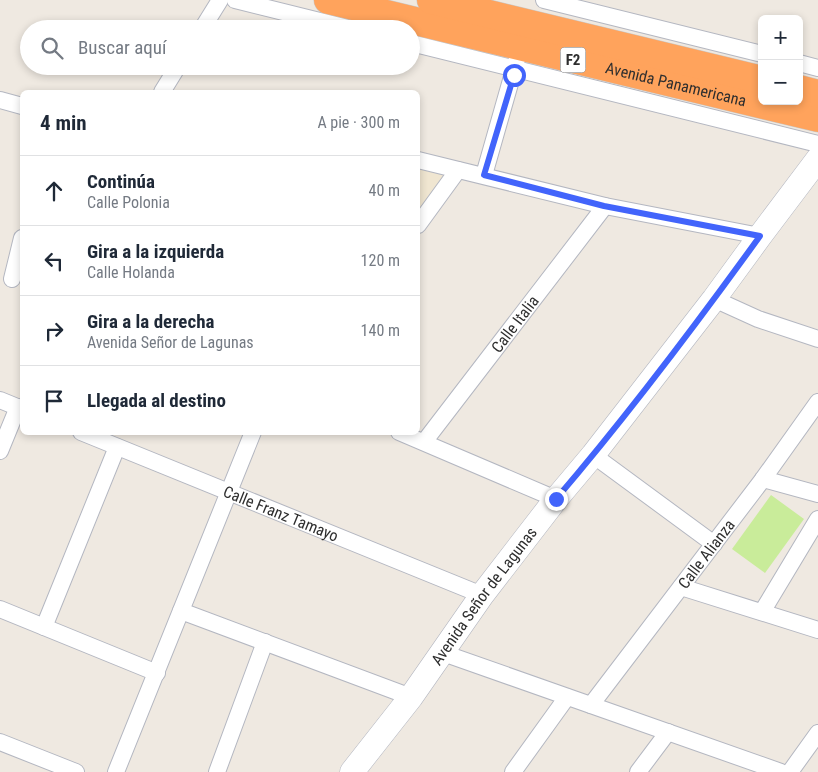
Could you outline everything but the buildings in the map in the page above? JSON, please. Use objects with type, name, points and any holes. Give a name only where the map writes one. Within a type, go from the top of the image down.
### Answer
[{"type":"highway","name":"Avenida Panamericana","points":[[328,0],[394,20]]},
{"type":"highway","name":"Avenida Panamericana","points":[[432,0],[549,30],[758,79]]},
{"type":"highway","name":"Avenida Panamericana","points":[[420,28],[518,58],[818,118]]},
{"type":"highway","points":[[803,90],[818,94]]},
{"type":"street","points":[[208,20],[220,0]]},
{"type":"street","points":[[235,0],[316,20]]},
{"type":"street","points":[[544,0],[562,2],[758,53]]},
{"type":"street","points":[[549,30],[562,2]]},
{"type":"street","points":[[420,45],[518,58],[818,144]]},
{"type":"street","points":[[484,175],[518,58]]},
{"type":"street","points":[[803,64],[818,68]]},
{"type":"street","points":[[163,90],[172,75]]},
{"type":"street","points":[[0,100],[20,105]]},
{"type":"street","name":"Avenida Señor de Lagunas","points":[[352,772],[443,653],[482,596],[714,299],[818,159]]},
{"type":"street","points":[[420,160],[604,206],[760,236]]},
{"type":"street","points":[[420,222],[458,170]]},
{"type":"street","name":"Calle Italia","points":[[424,442],[604,206]]},
{"type":"street","points":[[12,279],[20,246]]},
{"type":"street","points":[[714,299],[758,319],[818,339]]},
{"type":"street","points":[[0,400],[20,408],[0,451]]},
{"type":"street","name":"Calle Alianza","points":[[591,705],[763,479],[818,402]]},
{"type":"street","name":"Calle Franz Tamayo","points":[[88,435],[482,596]]},
{"type":"street","points":[[116,772],[252,435]]},
{"type":"street","points":[[406,435],[556,499]]},
{"type":"street","points":[[44,627],[117,447]]},
{"type":"street","points":[[593,455],[714,544]]},
{"type":"street","points":[[763,479],[818,494]]},
{"type":"street","points":[[762,612],[818,519]]},
{"type":"street","points":[[681,587],[818,630]]},
{"type":"street","points":[[0,609],[157,673]]},
{"type":"street","points":[[181,611],[410,696]]},
{"type":"street","points":[[217,772],[265,642]]},
{"type":"street","points":[[443,653],[781,772]]},
{"type":"street","points":[[514,772],[567,697]]},
{"type":"street","points":[[638,772],[668,732]]},
{"type":"street","points":[[790,772],[818,733]]},
{"type":"street","points":[[0,742],[56,768],[76,772]]},
{"type":"shaded area","points":[[420,168],[449,175],[420,212]]},
{"type":"green space","points":[[771,495],[804,519],[765,573],[732,549]]},
{"type":"route","points":[[514,75],[484,175],[604,206],[760,236],[714,299],[593,455],[556,499]]}]
